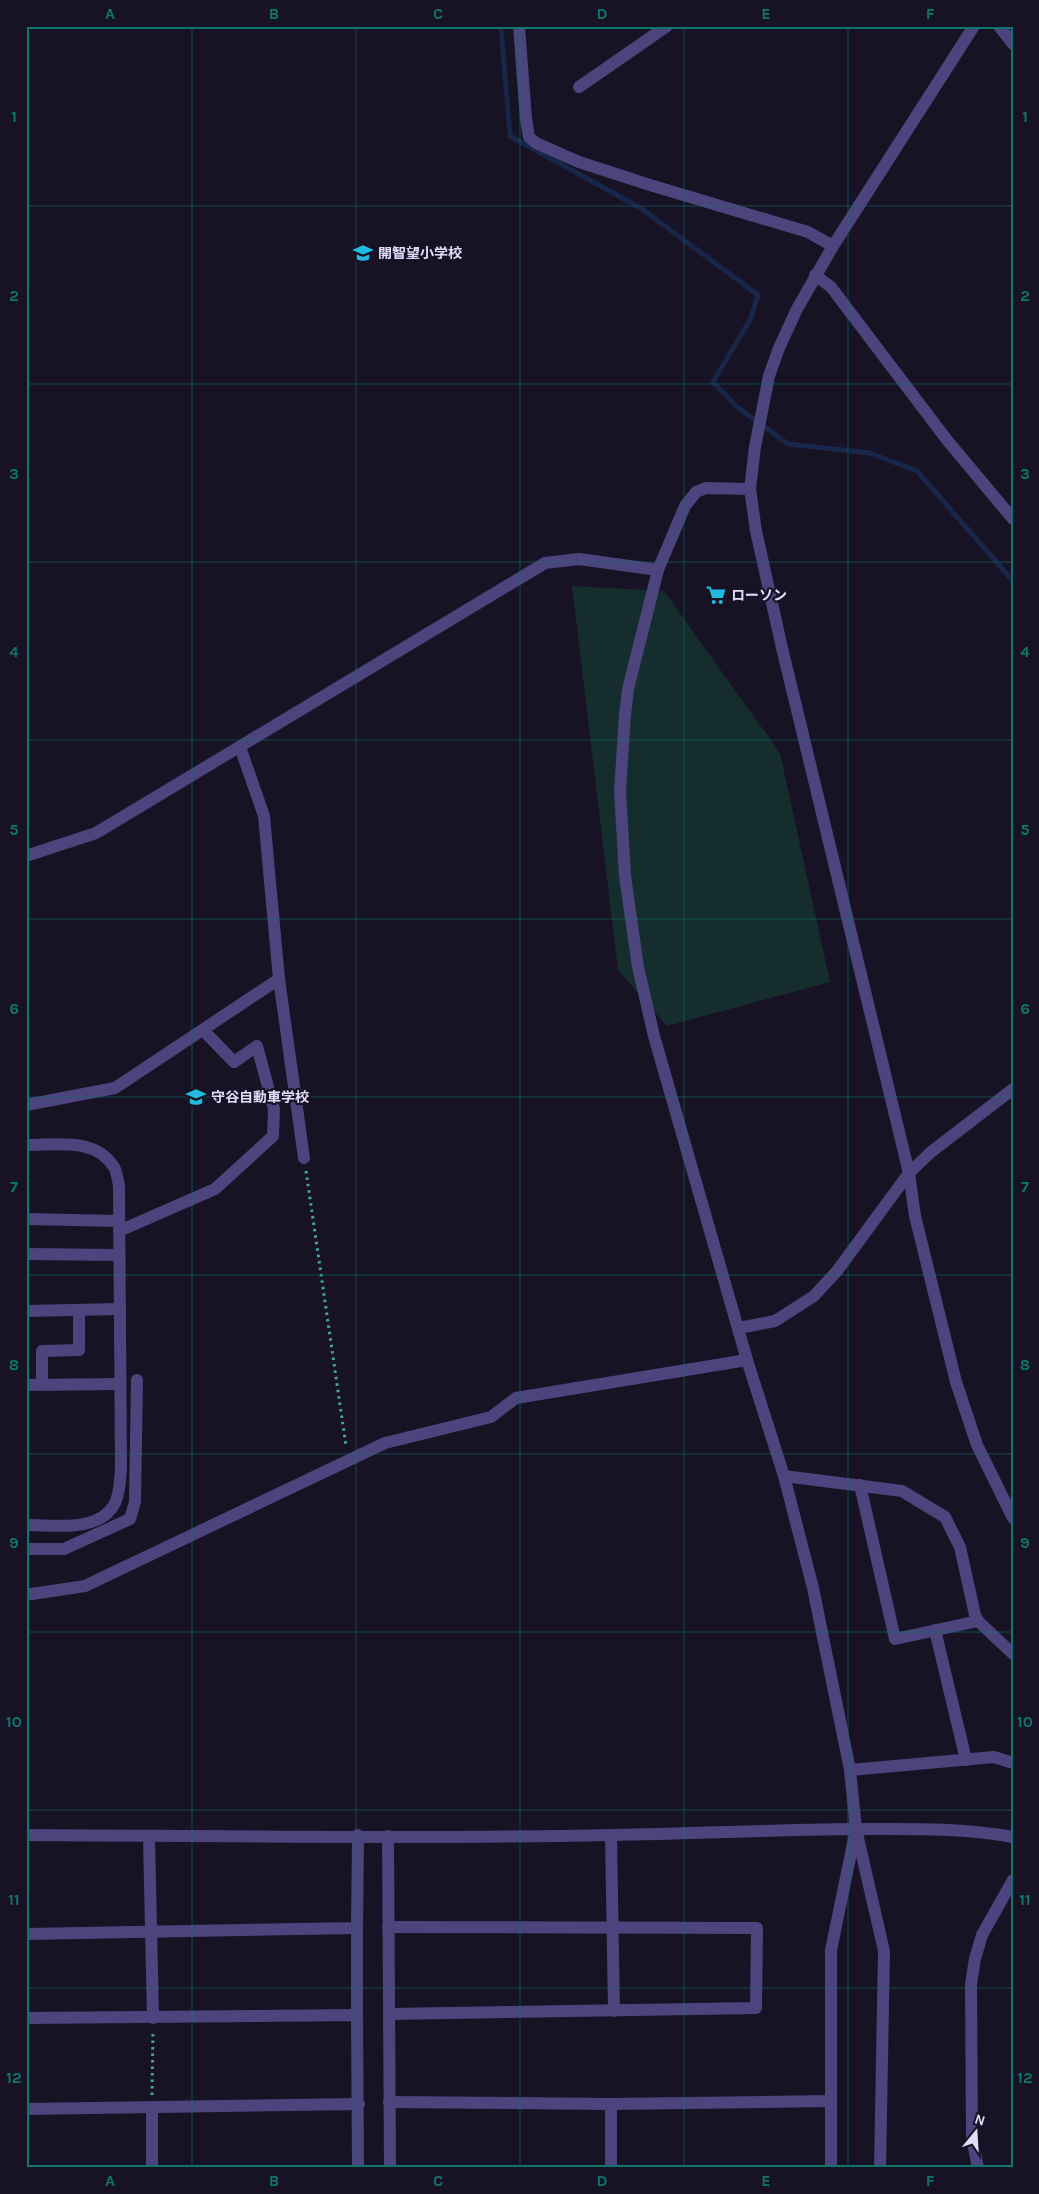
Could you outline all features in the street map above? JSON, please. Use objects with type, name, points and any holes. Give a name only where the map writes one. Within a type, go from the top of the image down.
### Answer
[{"type":"street","points":[[519,26],[526,119],[529,137],[536,143],[579,162],[808,232],[833,246]]},
{"type":"street","points":[[579,87],[667,26]]},
{"type":"street","points":[[974,26],[815,275],[782,340],[769,376],[757,437],[750,489],[756,531],[782,648],[909,1173],[915,1216],[956,1382],[977,1445],[1013,1518]]},
{"type":"street","points":[[999,26],[1013,44]]},
{"type":"street","points":[[815,275],[831,287],[947,440],[1013,519]]},
{"type":"street","points":[[750,489],[706,488],[696,492],[685,506],[658,570],[628,689],[625,715],[620,791],[626,885],[638,967],[654,1036],[747,1360],[784,1476],[813,1588],[850,1770],[856,1829],[884,1951],[880,2168]]},
{"type":"street","points":[[26,856],[96,833],[546,562],[579,559],[658,570]]},
{"type":"street","points":[[240,747],[264,816],[279,979],[304,1158]]},
{"type":"street","points":[[26,1105],[115,1088],[279,979]]},
{"type":"street","points":[[26,1219],[119,1226],[215,1189],[274,1136],[274,1109],[257,1046],[234,1062],[203,1030]]},
{"type":"street","points":[[739,1328],[775,1321],[814,1296],[837,1272],[909,1173],[931,1152],[1013,1089]]},
{"type":"street","points":[[26,1145],[80,1145],[99,1151],[115,1168],[119,1186],[121,1468],[115,1503],[104,1516],[79,1525],[26,1525]]},
{"type":"street","points":[[26,1254],[120,1255]]},
{"type":"street","points":[[26,1311],[120,1309]]},
{"type":"street","points":[[42,1385],[42,1351],[79,1350],[79,1310]]},
{"type":"street","points":[[26,1594],[84,1586],[385,1443],[491,1417],[516,1398],[747,1360]]},
{"type":"street","points":[[26,1549],[64,1549],[130,1519],[135,1502],[137,1380]]},
{"type":"street","points":[[26,1385],[120,1384]]},
{"type":"street","points":[[784,1476],[902,1491],[945,1517],[960,1547],[978,1621],[1013,1654]]},
{"type":"street","points":[[860,1486],[896,1639],[978,1621]]},
{"type":"street","points":[[935,1630],[966,1760]]},
{"type":"street","points":[[850,1770],[994,1757],[1013,1763]]},
{"type":"street","points":[[831,2168],[829,2101],[831,1950],[856,1829]]},
{"type":"street","points":[[26,1835],[611,1835],[856,1829],[949,1829],[987,1832],[1013,1837]]},
{"type":"street","points":[[611,1835],[614,2011]]},
{"type":"street","points":[[149,1836],[153,2018]]},
{"type":"street","points":[[358,1836],[358,2168]]},
{"type":"street","points":[[388,1836],[390,2168]]},
{"type":"street","points":[[978,2168],[972,2138],[971,1984],[975,1959],[982,1935],[1013,1880]]},
{"type":"street","points":[[388,1927],[757,1928],[756,2008],[389,2014]]},
{"type":"street","points":[[26,1934],[357,1928]]},
{"type":"street","points":[[26,2018],[357,2015]]},
{"type":"street","points":[[389,2102],[611,2104],[829,2101]]},
{"type":"street","points":[[26,2110],[359,2104]]},
{"type":"street","points":[[611,2104],[611,2168]]},
{"type":"street","points":[[152,2108],[152,2168]]},
{"type":"path","points":[[304,1158],[348,1460]]},
{"type":"path","points":[[152,2108],[153,2018]]},
{"type":"green space","points":[[572,586],[664,591],[780,753],[830,982],[667,1026],[618,970]]},
{"type":"waterway","points":[[501,26],[510,136],[642,209],[758,295],[751,318],[713,382],[736,406],[788,444],[870,453],[917,471],[1013,581]]},
{"type":"place","name":"開智望小学校","points":[[363,253]]},
{"type":"place","name":"ローソン","points":[[716,595]]},
{"type":"place","name":"守谷自動車学校","points":[[196,1097]]}]
